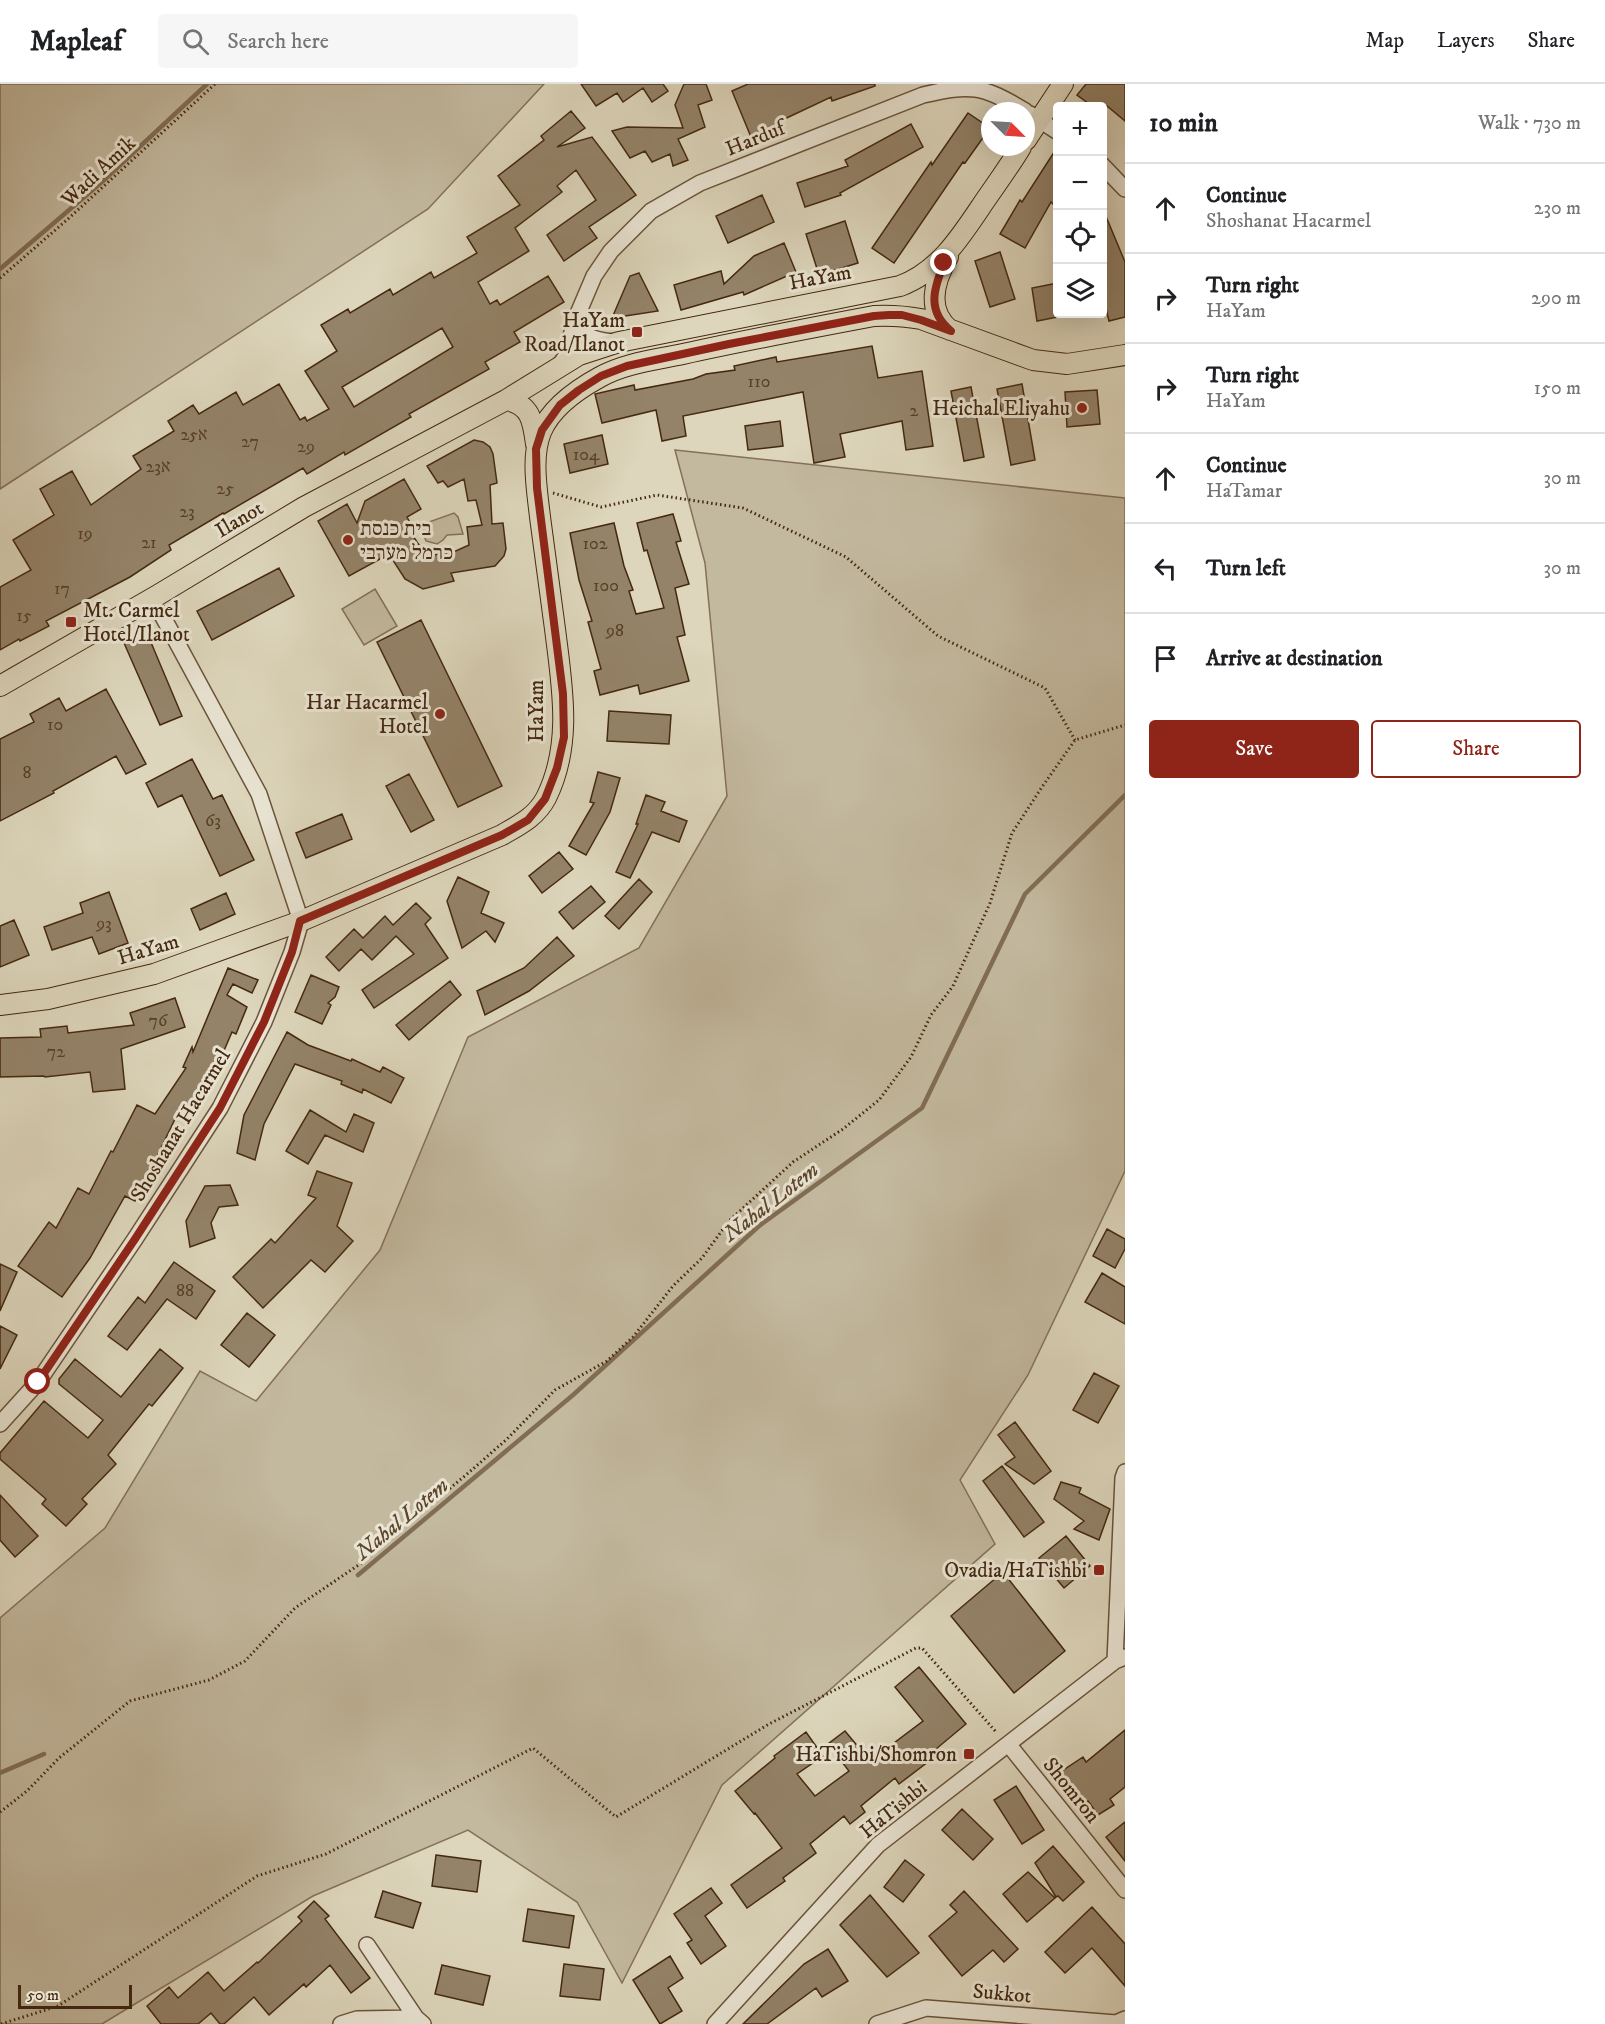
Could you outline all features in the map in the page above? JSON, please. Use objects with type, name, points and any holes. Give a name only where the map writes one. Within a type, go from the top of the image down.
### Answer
[{"type":"main road","points":[[1035,109],[1063,84]]},
{"type":"main road","name":"HaYam","points":[[506,400],[579,355],[619,342],[900,286],[923,275],[957,242],[1014,156]]},
{"type":"main road","points":[[951,331],[936,314],[935,295],[944,263],[957,242]]},
{"type":"main road","name":"HaYam","points":[[0,1005],[48,999],[154,974],[300,921],[502,835],[528,820],[545,799],[557,768],[564,737],[563,694],[537,488],[536,449],[542,430],[560,405],[594,381],[618,369],[729,344],[874,316],[902,315],[921,320],[1033,360],[1067,364],[1125,355]]},
{"type":"main road","points":[[506,400],[520,404],[530,414],[534,425],[536,449]]},
{"type":"main road","name":"Ilanot","points":[[0,686],[304,507],[506,400]]},
{"type":"street","name":"Harduf","points":[[556,370],[567,355],[574,323],[594,276],[611,251],[651,211],[700,183],[921,89],[974,87],[993,92],[1007,102]]},
{"type":"street","name":"Harduf","points":[[1035,117],[1053,129]]},
{"type":"street","points":[[1107,170],[1125,189]]},
{"type":"street","points":[[574,323],[586,336],[596,340],[619,342]]},
{"type":"street","points":[[140,605],[153,607],[162,615],[259,794],[300,921]]},
{"type":"street","name":"Shoshanat Hacarmel","points":[[0,1424],[38,1382],[220,1108],[264,1022],[292,952],[300,921]]},
{"type":"street","points":[[1120,1659],[1123,1478],[1125,1472]]},
{"type":"street","name":"HaTishbi","points":[[715,2024],[878,1845],[1120,1659]]},
{"type":"street","name":"Shomron","points":[[1009,1745],[1125,1890]]},
{"type":"street","points":[[367,1945],[420,2021]]},
{"type":"street","name":"Sukkot","points":[[878,2024],[926,2008],[1116,2023],[1125,2019]]},
{"type":"street","points":[[341,2024],[357,2019],[420,2021]]},
{"type":"path","name":"Wadi Amik","points":[[0,278],[215,84]]},
{"type":"path","points":[[537,488],[600,507],[657,495],[743,508],[846,557],[938,636],[1045,688],[1075,740]]},
{"type":"path","points":[[0,1812],[27,1791],[59,1758],[130,1701],[209,1680],[245,1661],[296,1608],[360,1564],[395,1529],[466,1475],[507,1439],[555,1390],[607,1361],[633,1337],[673,1286],[702,1258],[729,1221],[794,1162],[843,1129],[879,1100],[911,1057],[931,1016],[953,986],[990,903],[1012,833],[1042,787],[1075,740],[1125,725]]},
{"type":"path","points":[[1,2024],[58,2006],[257,1876],[326,1854],[533,1748],[616,1817],[769,1725],[916,1648],[922,1648],[1009,1745]]},
{"type":"shaded area","points":[[0,84],[544,84],[428,209],[0,489]]},
{"type":"shaded area","points":[[675,450],[1125,498],[1125,1171],[1028,1375],[960,1480],[995,1544],[722,1785],[622,1983],[577,1902],[468,1830],[313,1896],[102,2024],[0,2024],[0,1618],[105,1528],[200,1371],[256,1401],[380,1250],[468,1037],[639,948],[727,796],[705,563]]},
{"type":"shaded area","points":[[454,513],[458,517],[463,534],[447,535],[437,544],[426,541],[422,530],[426,523]]},
{"type":"shaded area","points":[[375,589],[397,626],[364,645],[342,609]]},
{"type":"building","points":[[581,84],[663,84],[668,91],[652,102],[643,88],[623,102],[617,93],[596,106]]},
{"type":"building","points":[[684,84],[706,84],[712,100],[698,105],[705,127],[678,139],[688,160],[673,166],[670,154],[652,162],[645,151],[630,158],[612,131],[627,127],[683,128],[675,105]]},
{"type":"building","points":[[748,84],[875,84],[875,86],[832,101],[831,97],[751,137],[732,91]]},
{"type":"building","points":[[1086,84],[1125,84],[1125,121],[1107,106],[1107,102],[1087,102],[1077,95]]},
{"type":"building","points":[[571,111],[585,128],[557,147],[592,137],[636,195],[589,227],[597,238],[564,261],[547,235],[596,200],[576,170],[557,186],[562,192],[515,228],[529,251],[478,282],[490,304],[497,300],[500,305],[548,276],[564,302],[514,332],[520,342],[485,362],[489,369],[409,414],[411,417],[345,455],[344,452],[307,474],[303,468],[223,513],[169,545],[171,550],[130,577],[46,621],[49,626],[0,650],[0,587],[31,570],[13,540],[54,515],[40,489],[72,471],[91,505],[141,469],[133,456],[174,431],[168,421],[193,405],[199,414],[236,392],[243,405],[279,384],[300,420],[305,417],[307,421],[329,409],[305,371],[337,351],[321,325],[348,309],[350,313],[390,289],[393,295],[431,272],[434,278],[477,253],[467,237],[520,205],[498,176],[544,140],[541,136]],"holes":[[[442,328],[453,347],[354,407],[342,387]]]},
{"type":"building","points":[[968,113],[981,122],[981,141],[965,163],[963,162],[894,263],[872,248],[931,162],[932,165]]},
{"type":"building","points":[[911,124],[923,147],[840,193],[841,195],[805,207],[797,183],[848,166],[845,160]]},
{"type":"building","points":[[1053,154],[1053,204],[1051,202],[1025,248],[1000,234],[1020,200],[1022,202]]},
{"type":"building","points":[[762,195],[774,222],[728,243],[716,216]]},
{"type":"building","points":[[1107,219],[1125,262],[1125,317],[1109,321],[1107,313]]},
{"type":"building","points":[[845,221],[858,263],[819,275],[806,234]]},
{"type":"building","points":[[784,243],[796,272],[744,295],[743,292],[681,310],[674,285],[721,271],[724,284],[754,256]]},
{"type":"building","points":[[1000,252],[1015,299],[990,307],[975,261]]},
{"type":"building","points":[[639,273],[658,311],[612,318],[630,276]]},
{"type":"building","points":[[1053,284],[1053,318],[1037,321],[1032,288]]},
{"type":"building","points":[[872,346],[878,378],[922,371],[933,446],[906,450],[902,421],[840,434],[845,457],[814,463],[803,392],[683,416],[686,436],[662,441],[656,410],[602,423],[595,394],[634,385],[635,390],[693,379],[706,374],[735,370],[734,366],[776,357],[777,362]]},
{"type":"building","points":[[1022,384],[1035,460],[1011,465],[997,389]]},
{"type":"building","points":[[971,387],[984,457],[964,461],[951,391]]},
{"type":"building","name":"Heichal Eliyahu","points":[[1097,390],[1100,424],[1067,427],[1065,392]]},
{"type":"building","points":[[780,421],[783,446],[748,450],[745,426]]},
{"type":"building","points":[[602,435],[608,464],[570,473],[564,444]]},
{"type":"building","points":[[474,440],[490,447],[493,454],[497,483],[490,485],[492,524],[503,523],[506,549],[504,556],[495,566],[451,573],[454,581],[423,589],[405,579],[389,554],[349,576],[318,521],[347,504],[357,523],[365,501],[404,479],[421,509],[407,517],[413,528],[409,530],[427,557],[446,552],[447,555],[469,545],[467,527],[482,525],[476,500],[468,501],[464,479],[448,487],[443,481],[438,483],[427,466]]},
{"type":"building","points":[[673,514],[681,541],[676,542],[689,584],[675,588],[685,635],[677,637],[689,681],[640,694],[638,685],[600,695],[594,671],[601,669],[588,622],[592,621],[579,580],[570,533],[614,523],[624,566],[633,590],[629,591],[636,614],[664,608],[647,550],[644,551],[637,523]]},
{"type":"building","points":[[279,568],[294,596],[212,640],[197,611]]},
{"type":"building","name":"Har Hacarmel Hotel","points":[[421,620],[502,786],[458,807],[377,642]]},
{"type":"building","points":[[147,633],[182,716],[160,725],[124,643]]},
{"type":"building","points":[[106,689],[146,764],[126,774],[116,756],[53,791],[54,793],[0,821],[0,739],[34,722],[30,714],[59,698],[66,711]]},
{"type":"building","points":[[609,711],[671,715],[669,744],[607,741]]},
{"type":"building","points":[[192,759],[213,799],[222,795],[254,860],[220,876],[182,795],[158,807],[146,783]]},
{"type":"building","points":[[598,772],[620,778],[610,812],[586,855],[569,846],[594,803],[590,802]]},
{"type":"building","points":[[409,774],[434,820],[411,832],[386,786]]},
{"type":"building","points":[[646,795],[665,802],[661,811],[687,821],[679,842],[652,832],[630,878],[616,872],[638,824],[636,824]]},
{"type":"building","points":[[342,814],[352,839],[306,858],[296,833]]},
{"type":"building","points":[[559,852],[573,869],[542,893],[529,876]]},
{"type":"building","points":[[458,877],[489,892],[481,913],[504,923],[495,942],[486,931],[462,948],[447,901]]},
{"type":"building","points":[[639,879],[652,892],[619,929],[605,916]]},
{"type":"building","points":[[591,886],[605,902],[573,929],[559,912]]},
{"type":"building","points":[[109,892],[128,943],[99,954],[92,937],[52,950],[44,927],[83,913],[80,903]]},
{"type":"building","points":[[226,893],[235,914],[200,930],[191,909]]},
{"type":"building","points":[[416,903],[431,918],[425,924],[448,958],[374,1008],[362,990],[414,954],[396,936],[372,960],[361,949],[339,971],[326,957],[354,929],[363,938],[385,916],[393,925]]},
{"type":"building","points":[[14,920],[29,955],[0,967],[0,926]]},
{"type":"building","points":[[557,937],[574,956],[529,991],[485,1015],[477,991],[524,968]]},
{"type":"building","points":[[228,968],[258,980],[252,993],[233,984],[227,995],[247,1007],[236,1034],[232,1032],[205,1095],[187,1121],[177,1115],[135,1201],[125,1196],[90,1258],[62,1297],[18,1266],[49,1222],[56,1228],[78,1188],[89,1194],[137,1105],[155,1114],[186,1068],[183,1067],[192,1047],[193,1052]]},
{"type":"building","points":[[311,975],[339,987],[335,997],[328,1003],[331,1005],[322,1024],[295,1012]]},
{"type":"building","points":[[450,981],[461,995],[409,1040],[396,1025]]},
{"type":"building","points":[[175,998],[185,1027],[121,1049],[125,1089],[93,1092],[90,1072],[45,1077],[0,1077],[0,1038],[41,1037],[40,1029],[67,1026],[68,1033],[134,1025],[130,1013]]},
{"type":"building","points":[[287,1032],[308,1045],[351,1061],[352,1059],[380,1072],[383,1067],[404,1078],[391,1103],[363,1089],[362,1093],[341,1084],[342,1081],[295,1064],[264,1124],[255,1160],[237,1153],[244,1115]]},
{"type":"building","points":[[310,1110],[346,1132],[354,1114],[374,1123],[363,1152],[325,1135],[308,1164],[286,1151]]},
{"type":"building","points":[[317,1171],[352,1183],[337,1226],[353,1241],[325,1272],[311,1260],[263,1308],[233,1277],[271,1239],[275,1243],[316,1198],[308,1195]]},
{"type":"building","points":[[230,1185],[238,1205],[219,1207],[211,1223],[215,1238],[190,1247],[186,1221],[205,1186]]},
{"type":"building","points":[[1107,1229],[1125,1239],[1125,1249],[1115,1268],[1093,1256]]},
{"type":"building","points":[[174,1262],[215,1291],[196,1319],[167,1299],[127,1350],[108,1336],[138,1297],[145,1303]]},
{"type":"building","points":[[0,1264],[17,1272],[0,1311]]},
{"type":"building","points":[[1102,1273],[1125,1287],[1125,1324],[1085,1302]]},
{"type":"building","points":[[247,1313],[275,1335],[249,1367],[221,1345]]},
{"type":"building","points":[[0,1326],[17,1335],[0,1369]]},
{"type":"building","points":[[160,1349],[183,1368],[152,1406],[149,1404],[108,1455],[116,1464],[82,1499],[87,1504],[66,1526],[42,1504],[46,1499],[0,1459],[0,1453],[44,1401],[88,1438],[103,1420],[59,1384],[59,1379],[75,1359],[121,1397]]},
{"type":"building","points":[[1094,1373],[1119,1386],[1098,1423],[1073,1410]]},
{"type":"building","points":[[1015,1422],[1051,1471],[1034,1484],[1005,1464],[1015,1457],[998,1435]]},
{"type":"building","points":[[1002,1466],[1044,1522],[1024,1537],[983,1481]]},
{"type":"building","points":[[1061,1482],[1081,1488],[1079,1493],[1110,1509],[1099,1540],[1074,1529],[1084,1521],[1054,1499]]},
{"type":"building","points":[[0,1495],[38,1536],[15,1557],[0,1540]]},
{"type":"building","points":[[1066,1536],[1090,1566],[1064,1588],[1039,1558]]},
{"type":"building","points":[[1003,1572],[1065,1651],[1014,1693],[951,1616]]},
{"type":"building","points":[[919,1667],[966,1724],[930,1754],[933,1758],[899,1784],[895,1778],[861,1806],[865,1812],[850,1824],[844,1816],[810,1844],[816,1853],[783,1878],[785,1881],[747,1908],[731,1885],[782,1848],[735,1791],[775,1758],[774,1756],[806,1732],[823,1756],[797,1774],[815,1796],[849,1771],[828,1744],[845,1731],[870,1761],[923,1721],[895,1687]]},
{"type":"building","points":[[1125,1730],[1125,1787],[1110,1799],[1114,1805],[1098,1815],[1088,1801],[1080,1806],[1059,1773],[1083,1757],[1086,1762]]},
{"type":"building","points":[[1016,1786],[1044,1830],[1022,1844],[994,1800]]},
{"type":"building","points":[[962,1809],[993,1839],[973,1860],[942,1830]]},
{"type":"building","points":[[1125,1822],[1125,1861],[1106,1837]]},
{"type":"building","points":[[1053,1846],[1084,1882],[1063,1901],[1058,1896],[1056,1897],[1035,1863]]},
{"type":"building","points":[[436,1855],[481,1861],[477,1892],[432,1886]]},
{"type":"building","points":[[905,1860],[924,1875],[903,1902],[884,1887]]},
{"type":"building","points":[[1028,1872],[1055,1898],[1027,1922],[1003,1894]]},
{"type":"building","points":[[711,1888],[722,1903],[705,1916],[726,1946],[701,1964],[687,1943],[692,1940],[674,1914]]},
{"type":"building","points":[[383,1891],[421,1903],[413,1928],[375,1917]]},
{"type":"building","points":[[964,1891],[1018,1949],[1004,1962],[993,1950],[962,1976],[929,1936],[957,1912],[950,1905]]},
{"type":"building","points":[[870,1895],[919,1953],[887,1977],[840,1925]]},
{"type":"building","points":[[314,1901],[329,1916],[325,1919],[370,1978],[351,1993],[330,1965],[306,1987],[304,1984],[269,2015],[254,1997],[224,2024],[220,2024],[211,2013],[198,2024],[161,2024],[147,2006],[169,1987],[178,1998],[208,1972],[224,1991],[258,1963],[302,1921],[298,1917]]},
{"type":"building","points":[[1092,1907],[1125,1944],[1125,1986],[1092,1948],[1065,1973],[1045,1952]]},
{"type":"building","points":[[528,1909],[574,1916],[569,1948],[523,1941]]},
{"type":"building","points":[[828,1949],[848,1981],[822,1997],[816,1988],[767,2024],[743,2024],[804,1964]]},
{"type":"building","points":[[670,1956],[683,1978],[668,1988],[682,2011],[660,2024],[633,1980]]},
{"type":"building","points":[[564,1964],[604,1969],[600,2000],[560,1996]]},
{"type":"building","points":[[442,1965],[490,1976],[483,2005],[435,1994]]},
{"type":"waterway","points":[[0,269],[103,181],[207,84]]},
{"type":"waterway","name":"Nahal Lotem","points":[[358,1575],[573,1395],[759,1226],[922,1108],[1025,894],[1125,795]]},
{"type":"waterway","name":"Nahal Lotem","points":[[0,1773],[44,1754]]},
{"type":"place","name":"HaYam Road/Ilanot","points":[[637,332]]},
{"type":"place","name":"Heichal Eliyahu","points":[[1082,408]]},
{"type":"place","name":"בית כנסת כרמל מערבי","points":[[348,540]]},
{"type":"place","name":"Mt. Carmel Hotel/Ilanot","points":[[71,622]]},
{"type":"place","name":"Har Hacarmel Hotel","points":[[440,714]]},
{"type":"place","name":"Ovadia/HaTishbi","points":[[1099,1570]]},
{"type":"place","name":"HaTishbi/Shomron","points":[[969,1754]]},
{"type":"route","points":[[38,1382],[220,1108],[264,1022],[297,938],[300,921],[502,835],[528,820],[545,799],[557,768],[564,737],[563,694],[537,488],[536,449],[542,430],[560,405],[601,376],[627,366],[874,316],[902,315],[951,331],[940,321],[934,304],[938,280],[944,263]]}]
